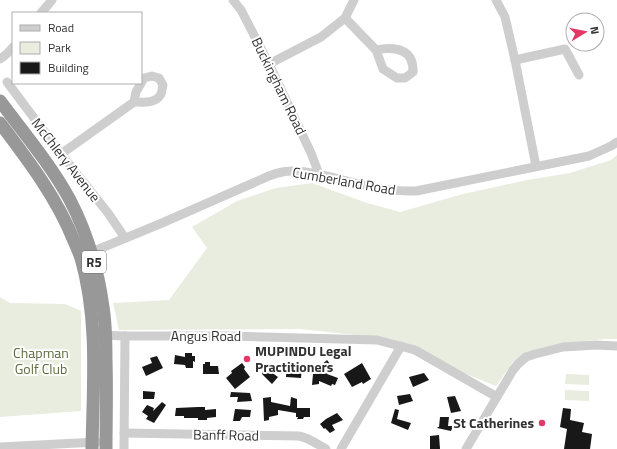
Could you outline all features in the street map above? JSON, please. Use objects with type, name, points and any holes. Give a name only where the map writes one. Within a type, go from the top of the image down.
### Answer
[{"type":"highway","name":"R5","points":[[0,101],[33,144],[61,185],[76,213],[86,255],[102,296],[100,335],[95,363],[92,445]]},
{"type":"highway","name":"R5","points":[[0,123],[20,149],[51,196],[69,229],[86,255]]},
{"type":"highway","name":"R5","points":[[100,335],[107,407],[106,445]]},
{"type":"street","points":[[42,12],[52,0]]},
{"type":"street","name":"Buckingham Road","points":[[233,0],[241,10],[269,64],[311,152],[319,174]]},
{"type":"street","points":[[269,64],[321,37],[345,18],[354,0]]},
{"type":"street","points":[[496,0],[505,17],[536,166]]},
{"type":"street","points":[[345,18],[376,50]]},
{"type":"street","points":[[0,59],[3,58],[12,48]]},
{"type":"street","points":[[515,60],[565,49],[579,75]]},
{"type":"street","name":"McChlery Avenue","points":[[7,82],[108,213],[125,238]]},
{"type":"street","points":[[61,154],[134,102]]},
{"type":"street","name":"Cumberland Road","points":[[86,255],[271,175],[284,172],[294,171],[319,174],[358,184],[404,192],[428,189],[589,156],[617,142]]},
{"type":"street","name":"Angus Road","points":[[100,335],[230,336],[377,340],[414,350],[497,396]]},
{"type":"street","points":[[124,449],[125,336]]},
{"type":"street","points":[[466,449],[513,370],[526,357],[563,347],[596,345],[617,346]]},
{"type":"street","points":[[341,449],[402,346]]},
{"type":"street","name":"Banff Road","points":[[124,433],[299,436],[304,437],[326,449]]},
{"type":"street","points":[[0,447],[106,445]]},
{"type":"green space","points":[[617,155],[617,339],[559,344],[529,351],[513,362],[496,386],[374,337],[300,329],[119,330],[113,303],[169,300],[207,248],[192,227],[237,201],[276,188],[312,183],[367,203],[400,212],[463,194],[527,180],[570,173],[611,160]]},
{"type":"green space","name":"Chapman Golf Club","points":[[0,297],[10,303],[65,304],[81,311],[81,411],[0,417]]},
{"type":"green space","points":[[566,374],[589,375],[589,385],[565,384]]},
{"type":"green space","points":[[565,390],[589,391],[589,401],[565,400]]},
{"type":"building","points":[[185,353],[192,353],[192,356],[195,356],[193,368],[186,368],[185,365],[174,364],[175,355],[185,357]]},
{"type":"building","points":[[157,356],[163,368],[146,376],[142,367],[152,363],[150,358]]},
{"type":"building","points":[[327,360],[334,369],[327,374],[338,378],[335,385],[332,384],[331,386],[319,381],[319,384],[312,385],[313,374],[323,373],[319,367]]},
{"type":"building","points":[[205,362],[210,362],[210,366],[218,366],[219,374],[203,374],[203,364],[205,364]]},
{"type":"building","points":[[287,362],[302,366],[301,378],[286,377]]},
{"type":"building","points":[[242,363],[245,367],[244,369],[250,377],[235,389],[226,378],[232,373],[231,371]]},
{"type":"building","points":[[362,363],[371,379],[363,384],[362,382],[352,387],[344,374]]},
{"type":"building","points":[[269,367],[273,370],[271,372],[278,377],[272,384],[262,374],[262,371]]},
{"type":"building","points":[[424,373],[429,380],[413,387],[409,377]]},
{"type":"building","points":[[143,391],[155,392],[154,399],[143,399]]},
{"type":"building","points":[[231,392],[250,393],[252,401],[237,402],[238,397],[230,397]]},
{"type":"building","points":[[410,394],[413,401],[399,405],[397,396]]},
{"type":"building","points":[[455,396],[461,411],[451,413],[447,397]]},
{"type":"building","points":[[271,397],[271,402],[290,406],[291,397],[297,399],[297,408],[310,408],[310,417],[297,419],[298,417],[296,417],[296,413],[278,410],[278,415],[269,417],[269,420],[264,421],[263,398]]},
{"type":"building","points":[[162,402],[166,405],[154,423],[146,419],[148,416],[142,412],[147,405],[154,408],[153,411]]},
{"type":"building","points":[[205,407],[205,410],[216,409],[216,417],[207,418],[207,420],[198,420],[198,418],[184,418],[184,416],[175,416],[176,408]]},
{"type":"building","points":[[563,408],[571,409],[570,420],[584,423],[582,432],[592,434],[590,449],[564,449],[567,429],[560,427]]},
{"type":"building","points":[[235,409],[251,410],[250,417],[242,417],[240,421],[233,421]]},
{"type":"building","points":[[395,409],[399,410],[397,419],[411,423],[408,430],[391,423]]},
{"type":"building","points":[[337,413],[343,420],[332,425],[335,430],[330,433],[320,424]]},
{"type":"building","points":[[440,417],[449,417],[448,426],[453,426],[451,431],[437,428],[439,427]]},
{"type":"building","points":[[439,435],[440,449],[430,449],[430,436]]},
{"type":"place","name":"MUPINDU Legal Practitioners","points":[[247,359]]},
{"type":"place","name":"St Catherines","points":[[542,423]]}]
